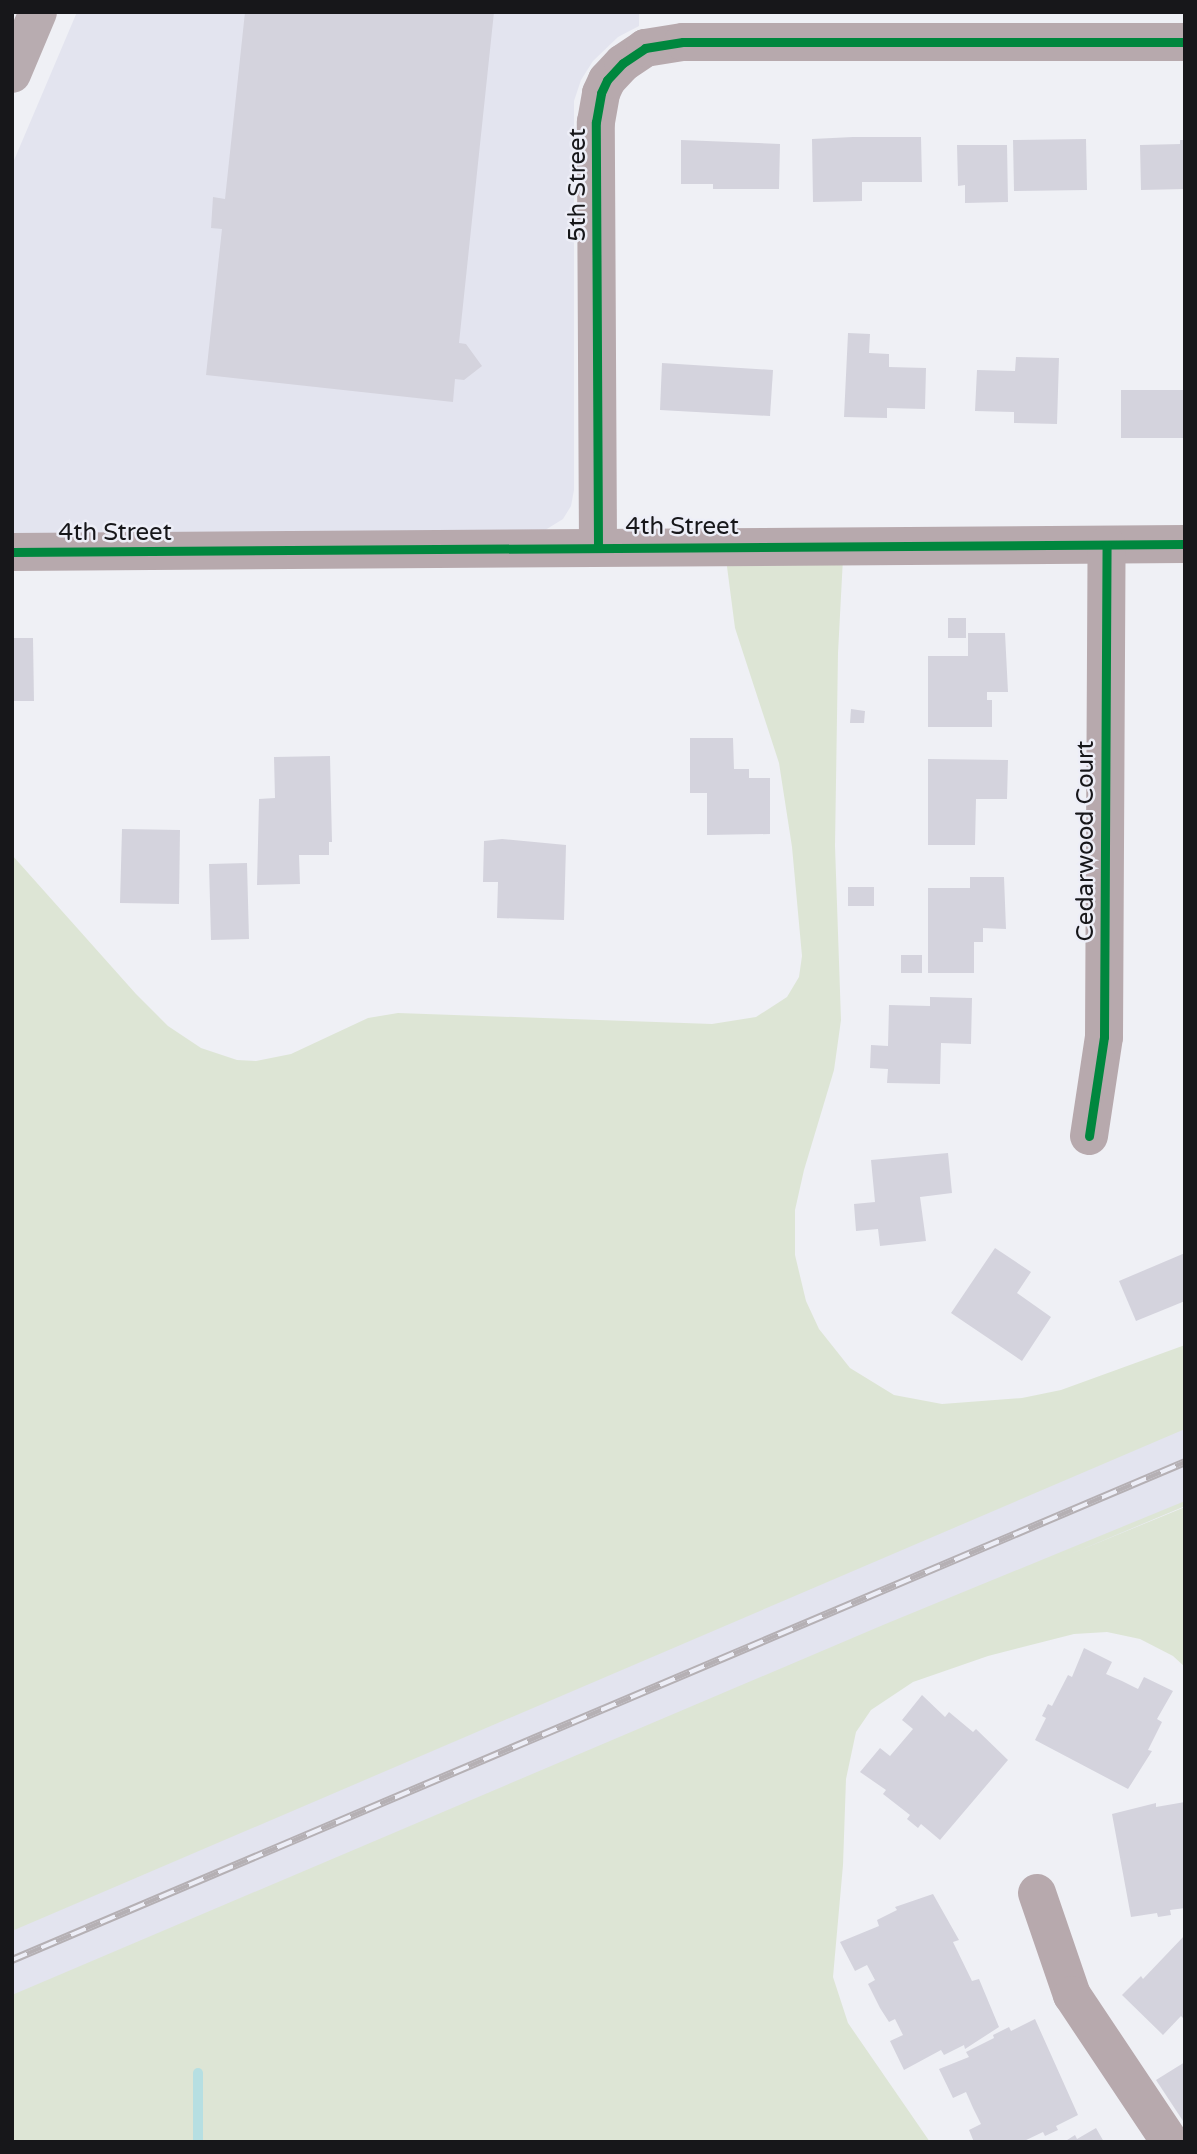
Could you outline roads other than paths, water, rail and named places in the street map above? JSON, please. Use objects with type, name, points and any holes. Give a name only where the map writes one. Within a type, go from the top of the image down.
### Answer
[{"type":"main road","points":[[12,74],[38,12]]},
{"type":"street","name":"5th Street","points":[[598,546],[597,115],[604,86],[623,63],[645,48],[683,41],[1185,42]]},
{"type":"street","name":"4th Street","points":[[12,552],[1185,544]]},
{"type":"street","name":"Cedarwood Court","points":[[1089,1136],[1104,1038],[1107,545]]},
{"type":"street","points":[[1037,1893],[1066,1984],[1170,2142]]},
{"type":"waterway","points":[[198,2073],[198,2142]]},
{"type":"railway","points":[[12,1960],[1185,1462]]}]
